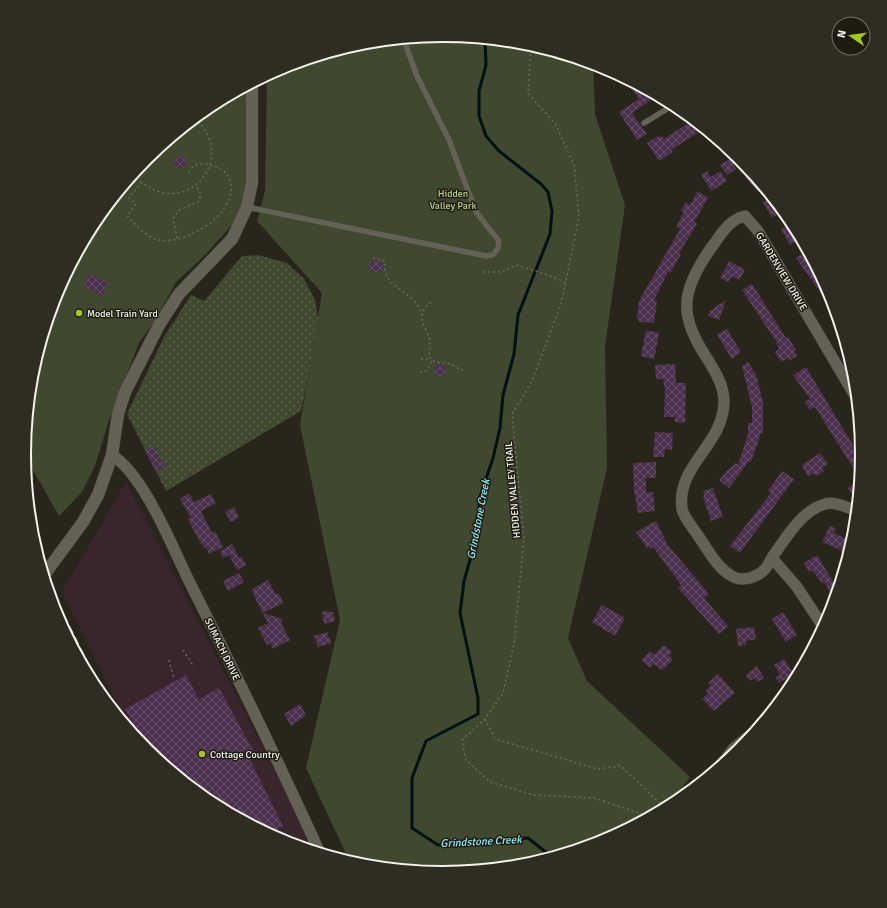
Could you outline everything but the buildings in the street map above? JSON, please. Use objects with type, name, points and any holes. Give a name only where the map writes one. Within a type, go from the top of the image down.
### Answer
[{"type":"street","points":[[48,570],[83,522],[98,495],[112,455],[118,414],[125,392],[160,325],[179,294],[232,238],[247,207],[252,182],[252,89]]},
{"type":"street","name":"GARDENVIEW DRIVE","points":[[850,388],[758,231],[745,216],[736,218],[725,228],[695,271],[686,303],[687,315],[692,330],[700,349],[715,370],[721,384],[724,401],[722,417],[716,432],[686,476],[682,493],[682,510],[709,552],[720,566],[732,577],[748,579],[763,571],[789,534],[807,514],[826,504],[840,505],[852,509]]},
{"type":"street","name":"SUMACH DRIVE","points":[[112,455],[119,459],[139,482],[215,633],[317,847]]},
{"type":"street","points":[[772,558],[797,587],[820,622]]},
{"type":"lane","points":[[247,207],[486,256],[493,255],[498,248],[499,241],[476,212],[449,140],[417,76],[406,43]]},
{"type":"lane","points":[[644,123],[668,108]]},
{"type":"path","name":"HIDDEN VALLEY TRAIL","points":[[531,51],[528,93],[556,125],[574,165],[579,217],[561,304],[532,381],[512,414],[524,538],[514,644],[503,692],[485,719],[462,740],[466,760],[490,782],[534,795],[594,798],[642,814],[648,812]]},
{"type":"path","points":[[136,179],[157,191],[170,194],[184,191],[196,185],[206,174],[210,165],[212,153],[210,139],[203,126],[199,122]]},
{"type":"path","points":[[142,182],[129,198],[136,204],[127,216],[149,236],[155,239],[168,241],[186,236],[208,225],[218,217],[226,205],[231,187],[230,177],[222,168],[197,164],[191,168],[187,175]]},
{"type":"path","points":[[177,238],[173,218],[179,210],[198,202],[201,195],[196,185]]},
{"type":"path","points":[[372,258],[385,261],[385,274],[393,284],[417,304],[423,316]]},
{"type":"path","points":[[483,272],[501,272],[516,265],[545,274],[566,283]]},
{"type":"path","points":[[420,372],[426,371],[431,360],[430,341],[423,327],[423,316],[426,306],[431,302]]},
{"type":"path","points":[[421,359],[451,364],[459,369],[465,370]]},
{"type":"path","points":[[183,650],[194,667]]},
{"type":"path","points":[[169,660],[174,680]]},
{"type":"path","points":[[485,719],[495,739],[598,769],[621,766],[662,804]]},
{"type":"shaded area","points":[[126,482],[313,846],[261,824],[214,797],[192,781],[152,746],[123,713],[62,592]]},
{"type":"green space","name":"Hidden Valley Park","points":[[417,42],[470,42],[524,49],[576,63],[593,70],[595,114],[625,205],[605,346],[607,468],[568,638],[587,681],[690,777],[678,794],[673,797],[626,824],[601,835],[576,845],[524,859],[470,866],[417,866],[363,859],[346,855],[306,768],[340,620],[300,425],[322,293],[257,221],[265,191],[267,81],[311,63],[363,49],[390,45]]},
{"type":"green space","points":[[246,92],[247,185],[244,203],[231,226],[204,256],[176,282],[157,317],[139,343],[109,420],[95,466],[82,492],[59,516],[31,467],[31,454],[32,427],[39,374],[45,347],[62,296],[86,248],[116,203],[133,182],[152,162],[192,127],[214,111]]},
{"type":"green space","points":[[258,255],[287,263],[304,279],[315,300],[319,323],[301,411],[166,491],[127,414],[164,337],[191,295],[204,301],[242,256]]},
{"type":"waterway","name":"Grindstone Creek","points":[[485,44],[486,65],[479,91],[479,116],[486,136],[499,151],[541,184],[548,192],[552,211],[550,234],[518,315],[514,354],[503,395],[500,428],[493,458],[480,497],[476,539],[464,581],[460,613],[478,698],[478,714],[426,741],[412,778],[412,828],[438,845],[528,838],[547,853]]},
{"type":"place","name":"Model Train Yard","points":[[79,313]]},
{"type":"place","name":"Cottage Country","points":[[202,754]]}]
